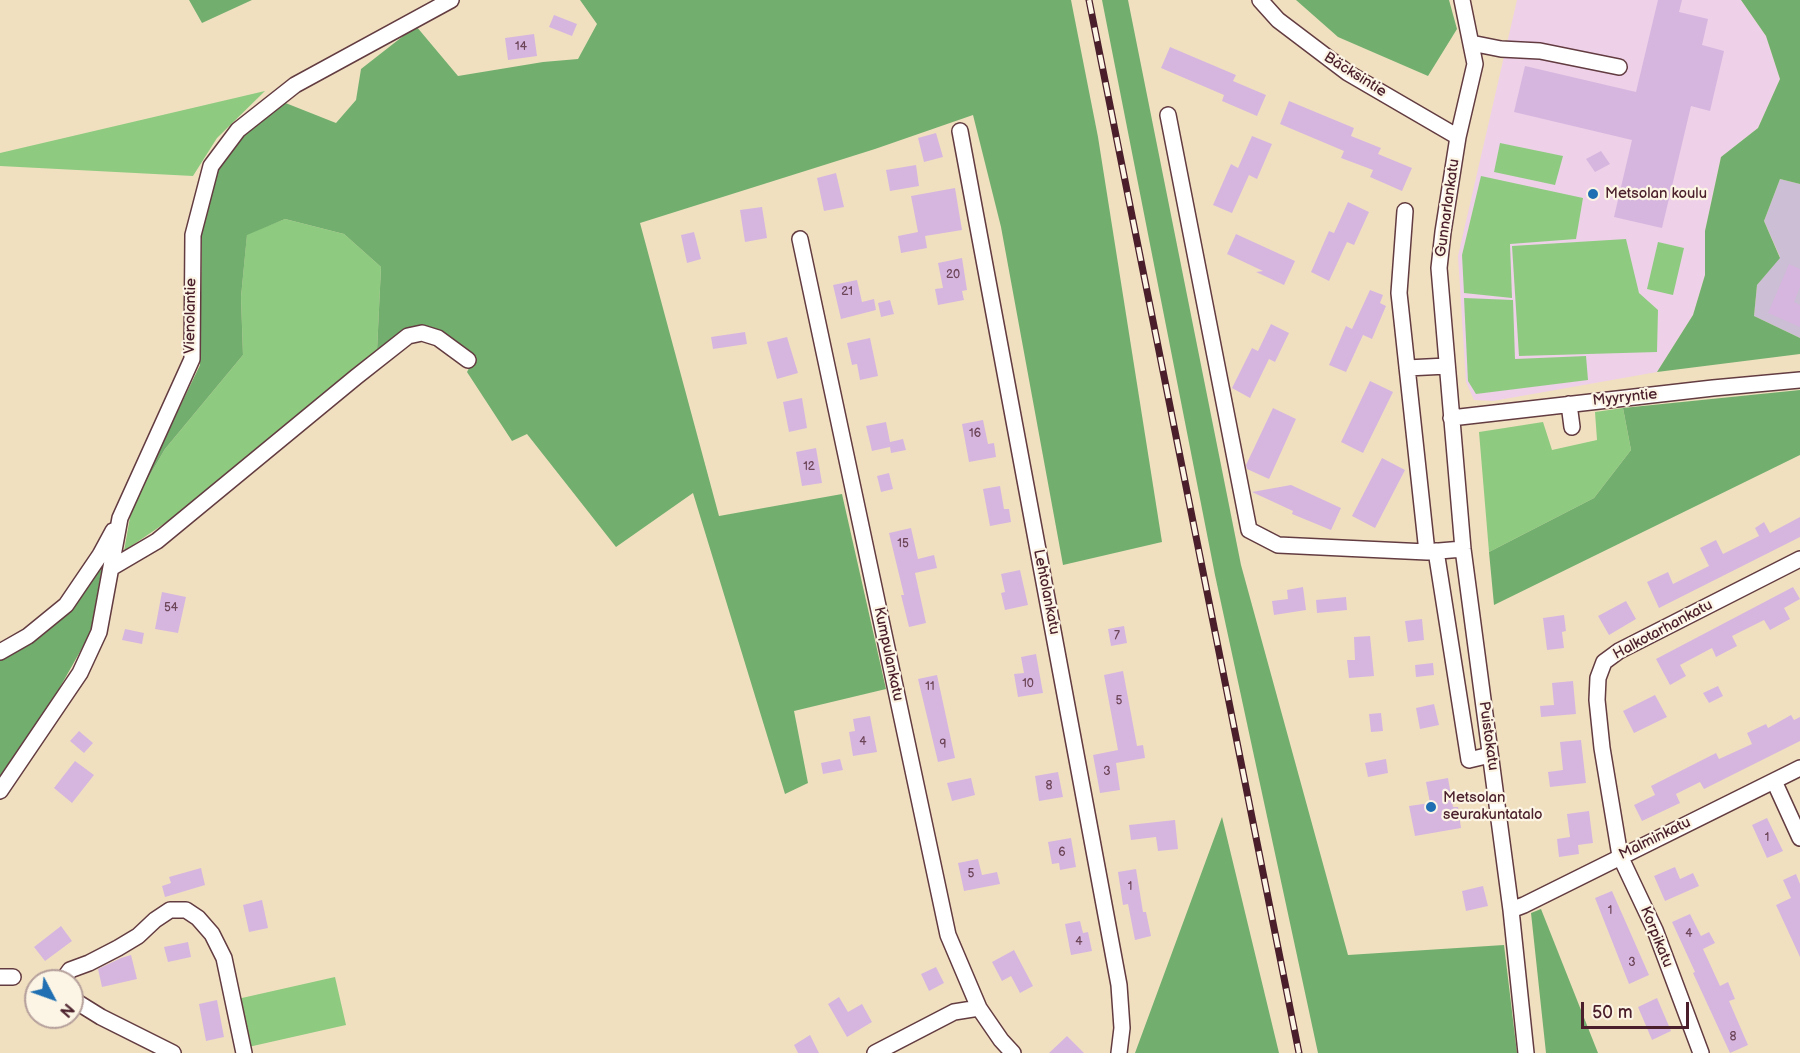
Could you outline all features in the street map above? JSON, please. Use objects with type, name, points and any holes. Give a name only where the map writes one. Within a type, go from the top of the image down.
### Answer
[{"type":"street","name":"Vienolantie","points":[[0,791],[80,673],[99,632],[120,518],[192,359],[193,235],[211,166],[238,130],[295,85],[452,0]]},
{"type":"street","name":"Bäcksintie","points":[[1260,0],[1278,20],[1348,73],[1458,137]]},
{"type":"street","name":"Gunnarlankatu","points":[[1451,418],[1439,268],[1458,137],[1475,64],[1462,0]]},
{"type":"street","points":[[1471,43],[1501,49],[1540,51],[1619,67]]},
{"type":"street","points":[[1168,115],[1249,530],[1278,545],[1432,551],[1463,549]]},
{"type":"street","name":"Lehtolankatu","points":[[960,131],[1119,985],[1122,1028],[1119,1053]]},
{"type":"street","points":[[1405,211],[1400,293],[1407,368],[1432,551],[1469,760],[1490,755]]},
{"type":"street","name":"Kumpulankatu","points":[[800,239],[948,935],[979,1008],[1013,1053]]},
{"type":"street","points":[[111,568],[157,541],[408,336],[422,333],[438,338],[468,360]]},
{"type":"street","points":[[1407,368],[1447,366]]},
{"type":"street","name":"Myyryntie","points":[[1451,418],[1800,380]]},
{"type":"street","points":[[1569,404],[1572,427]]},
{"type":"street","name":"Puistokatu","points":[[1451,418],[1463,549],[1511,910],[1526,1053]]},
{"type":"street","points":[[0,652],[28,636],[66,605],[100,555],[120,518]]},
{"type":"street","name":"Halkotarhankatu","points":[[1620,856],[1602,748],[1597,700],[1598,678],[1604,662],[1619,651],[1800,559]]},
{"type":"street","name":"Malminkatu","points":[[1511,910],[1800,768]]},
{"type":"street","points":[[1774,781],[1800,838]]},
{"type":"street","name":"Korpikatu","points":[[1620,856],[1654,930],[1701,1053]]},
{"type":"street","points":[[73,969],[89,963],[138,936],[170,910],[186,910],[205,926],[224,958],[244,1053]]},
{"type":"street","points":[[84,1006],[172,1053]]},
{"type":"street","points":[[875,1053],[954,1012],[979,1008]]},
{"type":"shaded area","name":"Metsolan koulu","points":[[1517,0],[1741,0],[1766,36],[1780,79],[1758,128],[1721,157],[1705,231],[1705,275],[1693,315],[1657,372],[1493,401],[1474,400],[1466,382],[1458,256]]},
{"type":"shaded area","points":[[1780,179],[1800,184],[1800,338],[1754,316],[1757,285],[1780,257],[1764,221]]},
{"type":"green space","points":[[189,0],[252,0],[202,23]]},
{"type":"green space","points":[[580,0],[1071,0],[1098,137],[1162,542],[1063,565],[1001,227],[973,115],[875,149],[640,223],[719,516],[842,494],[886,689],[794,711],[808,783],[785,794],[693,493],[616,547],[527,434],[512,441],[467,372],[474,358],[430,328],[377,351],[381,267],[344,234],[285,219],[247,235],[241,297],[243,355],[165,449],[132,506],[200,365],[202,228],[219,166],[246,132],[283,102],[336,123],[356,100],[361,69],[416,26],[458,76],[543,62],[578,59],[597,24]]},
{"type":"green space","points":[[1102,0],[1128,0],[1241,565],[1348,955],[1504,945],[1517,1053],[1318,1053],[1215,575]]},
{"type":"green space","points":[[1296,0],[1449,0],[1457,29],[1428,76],[1338,37]]},
{"type":"green space","points":[[1741,0],[1800,0],[1800,184],[1780,179],[1764,221],[1780,258],[1757,285],[1754,316],[1800,338],[1800,354],[1657,372],[1693,315],[1705,275],[1705,231],[1721,157],[1758,128],[1780,79],[1766,36]]},
{"type":"green space","points":[[265,91],[217,138],[193,176],[0,166],[0,153]]},
{"type":"green space","points":[[1500,143],[1563,156],[1555,185],[1494,172]]},
{"type":"green space","points":[[1481,176],[1583,198],[1576,239],[1510,244],[1512,298],[1464,293],[1462,255]]},
{"type":"green space","points":[[285,219],[344,234],[381,267],[377,351],[193,504],[124,551],[132,506],[165,449],[243,355],[241,297],[247,234]]},
{"type":"green space","points":[[1626,239],[1639,293],[1658,310],[1657,352],[1519,356],[1512,246]]},
{"type":"green space","points":[[1658,242],[1684,248],[1673,295],[1647,289]]},
{"type":"green space","points":[[1464,298],[1513,300],[1515,359],[1586,356],[1588,380],[1476,394],[1468,381]]},
{"type":"green space","points":[[1800,390],[1800,455],[1494,605],[1489,552],[1594,498],[1631,450],[1623,408]]},
{"type":"green space","points":[[1623,408],[1631,450],[1594,498],[1489,552],[1479,432],[1543,422],[1552,450],[1597,440],[1595,412]]},
{"type":"green space","points":[[103,562],[90,634],[55,696],[0,776],[0,660],[43,635],[76,604]]},
{"type":"green space","points":[[1222,817],[1279,1053],[1135,1053]]},
{"type":"green space","points":[[1541,909],[1598,1053],[1546,1053],[1531,913]]},
{"type":"green space","points":[[335,977],[346,1025],[244,1048],[233,1000]]},
{"type":"building","points":[[1658,0],[1682,0],[1679,12],[1708,19],[1702,45],[1724,51],[1710,111],[1691,106],[1662,228],[1614,217],[1632,140],[1514,112],[1525,66],[1636,92]]},
{"type":"building","points":[[554,15],[577,24],[572,36],[549,27]]},
{"type":"building","points":[[534,34],[537,56],[508,60],[505,38]]},
{"type":"building","points":[[1170,47],[1236,75],[1233,81],[1266,95],[1257,116],[1222,101],[1224,95],[1161,68]]},
{"type":"building","points":[[1289,101],[1354,128],[1351,136],[1381,148],[1378,154],[1412,168],[1402,191],[1370,177],[1373,170],[1341,158],[1344,151],[1280,124]]},
{"type":"building","points":[[936,133],[943,157],[924,162],[918,138]]},
{"type":"building","points":[[1252,136],[1272,144],[1257,179],[1249,175],[1232,213],[1213,205],[1231,164],[1238,168]]},
{"type":"building","points":[[1601,151],[1610,164],[1595,172],[1586,159]]},
{"type":"building","points":[[916,165],[919,186],[890,191],[886,170]]},
{"type":"building","points":[[836,173],[844,207],[824,211],[817,178]]},
{"type":"building","points":[[955,188],[962,230],[925,236],[927,248],[901,253],[898,236],[918,232],[911,196]]},
{"type":"building","points":[[1348,202],[1369,212],[1354,245],[1347,242],[1329,281],[1311,272],[1329,231],[1334,233]]},
{"type":"building","points":[[762,207],[767,238],[745,242],[740,210]]},
{"type":"building","points":[[694,232],[701,259],[687,263],[681,235]]},
{"type":"building","points":[[1236,234],[1295,261],[1284,285],[1256,272],[1263,271],[1227,254]]},
{"type":"building","points":[[962,258],[967,290],[962,291],[964,300],[938,305],[935,289],[943,288],[938,263]]},
{"type":"building","points":[[1789,264],[1800,269],[1800,287],[1794,302],[1800,305],[1800,327],[1768,313]]},
{"type":"building","points":[[857,280],[862,302],[874,299],[876,310],[841,319],[833,285]]},
{"type":"building","points":[[1370,290],[1383,295],[1380,303],[1386,306],[1372,339],[1363,335],[1346,372],[1329,365],[1346,326],[1352,329]]},
{"type":"building","points":[[890,300],[894,314],[881,317],[878,303]]},
{"type":"building","points":[[1271,324],[1289,333],[1275,362],[1269,359],[1250,398],[1232,388],[1252,348],[1258,351]]},
{"type":"building","points":[[745,332],[747,344],[713,349],[711,337]]},
{"type":"building","points":[[787,337],[798,373],[777,379],[767,342]]},
{"type":"building","points":[[870,338],[878,376],[860,380],[857,364],[852,365],[847,343]]},
{"type":"building","points":[[1370,381],[1393,392],[1363,453],[1341,442]]},
{"type":"building","points":[[802,398],[807,428],[789,432],[783,402]]},
{"type":"building","points":[[1273,408],[1296,419],[1269,479],[1247,469],[1246,465]]},
{"type":"building","points":[[983,420],[988,444],[994,443],[996,457],[969,462],[962,424]]},
{"type":"building","points":[[886,422],[890,442],[903,439],[906,450],[891,453],[890,447],[872,451],[866,426]]},
{"type":"building","points":[[816,448],[822,483],[802,486],[796,452]]},
{"type":"building","points":[[1382,458],[1405,470],[1375,528],[1352,516]]},
{"type":"building","points":[[889,473],[893,489],[881,492],[877,476]]},
{"type":"building","points":[[1291,485],[1341,508],[1331,530],[1292,514],[1293,511],[1252,492]]},
{"type":"building","points":[[1000,486],[1004,509],[1009,509],[1011,522],[990,526],[983,489]]},
{"type":"building","points":[[1800,517],[1800,537],[1659,608],[1647,582],[1668,572],[1673,584],[1709,566],[1700,548],[1716,540],[1723,554],[1759,536],[1755,528],[1764,522],[1770,533]]},
{"type":"building","points":[[911,528],[918,559],[934,555],[937,568],[915,573],[926,623],[909,627],[889,533]]},
{"type":"building","points":[[1020,570],[1028,605],[1005,610],[1001,593],[1005,592],[1001,574]]},
{"type":"building","points":[[1303,587],[1306,610],[1274,615],[1272,601],[1288,599],[1287,590]]},
{"type":"building","points":[[1793,587],[1800,599],[1784,608],[1790,619],[1770,630],[1764,620],[1732,636],[1737,646],[1716,657],[1712,648],[1680,665],[1686,676],[1670,685],[1656,659]]},
{"type":"building","points":[[162,592],[186,597],[178,633],[155,629]]},
{"type":"building","points":[[1346,597],[1347,610],[1317,613],[1316,600]]},
{"type":"building","points":[[1626,601],[1636,619],[1609,635],[1598,616]]},
{"type":"building","points":[[1564,615],[1566,631],[1562,632],[1564,648],[1547,650],[1543,618]]},
{"type":"building","points":[[1422,619],[1424,640],[1408,642],[1405,621]]},
{"type":"building","points":[[1124,626],[1127,643],[1111,646],[1108,629]]},
{"type":"building","points":[[125,629],[144,633],[142,644],[122,640]]},
{"type":"building","points":[[1370,636],[1374,676],[1349,678],[1347,660],[1355,660],[1354,637]]},
{"type":"building","points":[[1036,654],[1043,693],[1018,697],[1014,674],[1024,673],[1021,657]]},
{"type":"building","points":[[1433,663],[1434,675],[1416,677],[1415,665]]},
{"type":"building","points":[[1123,671],[1137,746],[1143,745],[1145,758],[1116,763],[1120,790],[1100,793],[1093,755],[1118,750],[1104,675]]},
{"type":"building","points":[[937,675],[955,758],[938,762],[918,679]]},
{"type":"building","points":[[1573,681],[1576,714],[1541,717],[1540,706],[1554,705],[1552,683]]},
{"type":"building","points":[[1718,686],[1723,696],[1709,703],[1703,693]]},
{"type":"building","points":[[1655,695],[1667,717],[1634,733],[1623,711]]},
{"type":"building","points":[[1434,704],[1439,725],[1420,729],[1416,708]]},
{"type":"building","points":[[1381,713],[1383,731],[1371,732],[1369,714]]},
{"type":"building","points":[[1791,715],[1794,720],[1800,717],[1800,741],[1704,789],[1700,782],[1676,794],[1680,803],[1642,821],[1634,805],[1655,795],[1651,786],[1716,753],[1719,759],[1752,744],[1747,733],[1766,724],[1768,728]]},
{"type":"building","points":[[870,716],[877,752],[853,756],[849,732],[855,731],[853,719]]},
{"type":"building","points":[[79,731],[93,743],[84,753],[70,741]]},
{"type":"building","points":[[1581,740],[1586,783],[1550,787],[1548,772],[1563,770],[1560,742]]},
{"type":"building","points":[[840,759],[843,770],[823,774],[821,763]]},
{"type":"building","points":[[1386,759],[1388,773],[1368,777],[1365,763]]},
{"type":"building","points":[[75,761],[94,775],[72,803],[54,788]]},
{"type":"building","points":[[1058,772],[1063,797],[1039,801],[1035,776]]},
{"type":"building","points":[[971,778],[975,795],[952,801],[947,783]]},
{"type":"building","name":"Metsolan seurakuntatalo","points":[[1448,778],[1453,807],[1458,807],[1461,828],[1415,836],[1409,806],[1430,803],[1426,782]]},
{"type":"building","points":[[1589,811],[1593,843],[1578,845],[1579,854],[1559,857],[1557,839],[1570,837],[1567,814]]},
{"type":"building","points":[[1767,818],[1783,851],[1767,858],[1752,825]]},
{"type":"building","points":[[1175,820],[1178,849],[1158,851],[1156,837],[1131,840],[1129,825]]},
{"type":"building","points":[[1071,838],[1076,867],[1060,870],[1059,863],[1052,864],[1048,842]]},
{"type":"building","points":[[978,859],[982,875],[997,872],[1000,884],[964,891],[958,863]]},
{"type":"building","points":[[1675,867],[1680,879],[1693,873],[1699,886],[1665,901],[1654,876]]},
{"type":"building","points":[[201,868],[205,885],[165,897],[162,886],[171,883],[169,877]]},
{"type":"building","points":[[1136,869],[1143,912],[1146,912],[1151,936],[1135,940],[1128,904],[1123,905],[1118,872]]},
{"type":"building","points":[[1796,874],[1800,884],[1800,957],[1776,905],[1791,898],[1783,880]]},
{"type":"building","points":[[1483,886],[1488,906],[1466,911],[1462,891]]},
{"type":"building","points":[[1612,891],[1649,975],[1629,984],[1595,898]]},
{"type":"building","points":[[262,900],[268,928],[249,932],[243,905]]},
{"type":"building","points":[[1690,914],[1701,936],[1709,932],[1715,943],[1703,949],[1720,986],[1728,982],[1735,999],[1729,1001],[1748,1045],[1730,1053],[1672,922]]},
{"type":"building","points":[[1080,921],[1083,933],[1088,932],[1092,951],[1071,955],[1065,924]]},
{"type":"building","points":[[61,926],[72,941],[45,961],[34,947]]},
{"type":"building","points":[[188,942],[191,957],[168,962],[164,947]]},
{"type":"building","points":[[1014,950],[1033,986],[1020,993],[1011,976],[1002,981],[992,962]]},
{"type":"building","points":[[131,955],[137,979],[102,987],[98,969]]},
{"type":"building","points":[[936,967],[944,983],[929,991],[921,974]]},
{"type":"building","points":[[839,997],[848,1012],[862,1004],[872,1022],[847,1037],[828,1004]]},
{"type":"building","points":[[1657,998],[1671,1031],[1652,1040],[1638,1007]]},
{"type":"building","points":[[217,1000],[224,1037],[206,1041],[199,1004]]},
{"type":"building","points":[[810,1035],[819,1053],[798,1053],[794,1045]]},
{"type":"building","points":[[1067,1036],[1084,1053],[1049,1053]]},
{"type":"railway","points":[[1089,0],[1299,1053]]},
{"type":"place","name":"Metsolan koulu","points":[[1593,194]]},
{"type":"place","name":"Metsolan seurakuntatalo","points":[[1431,807]]}]
